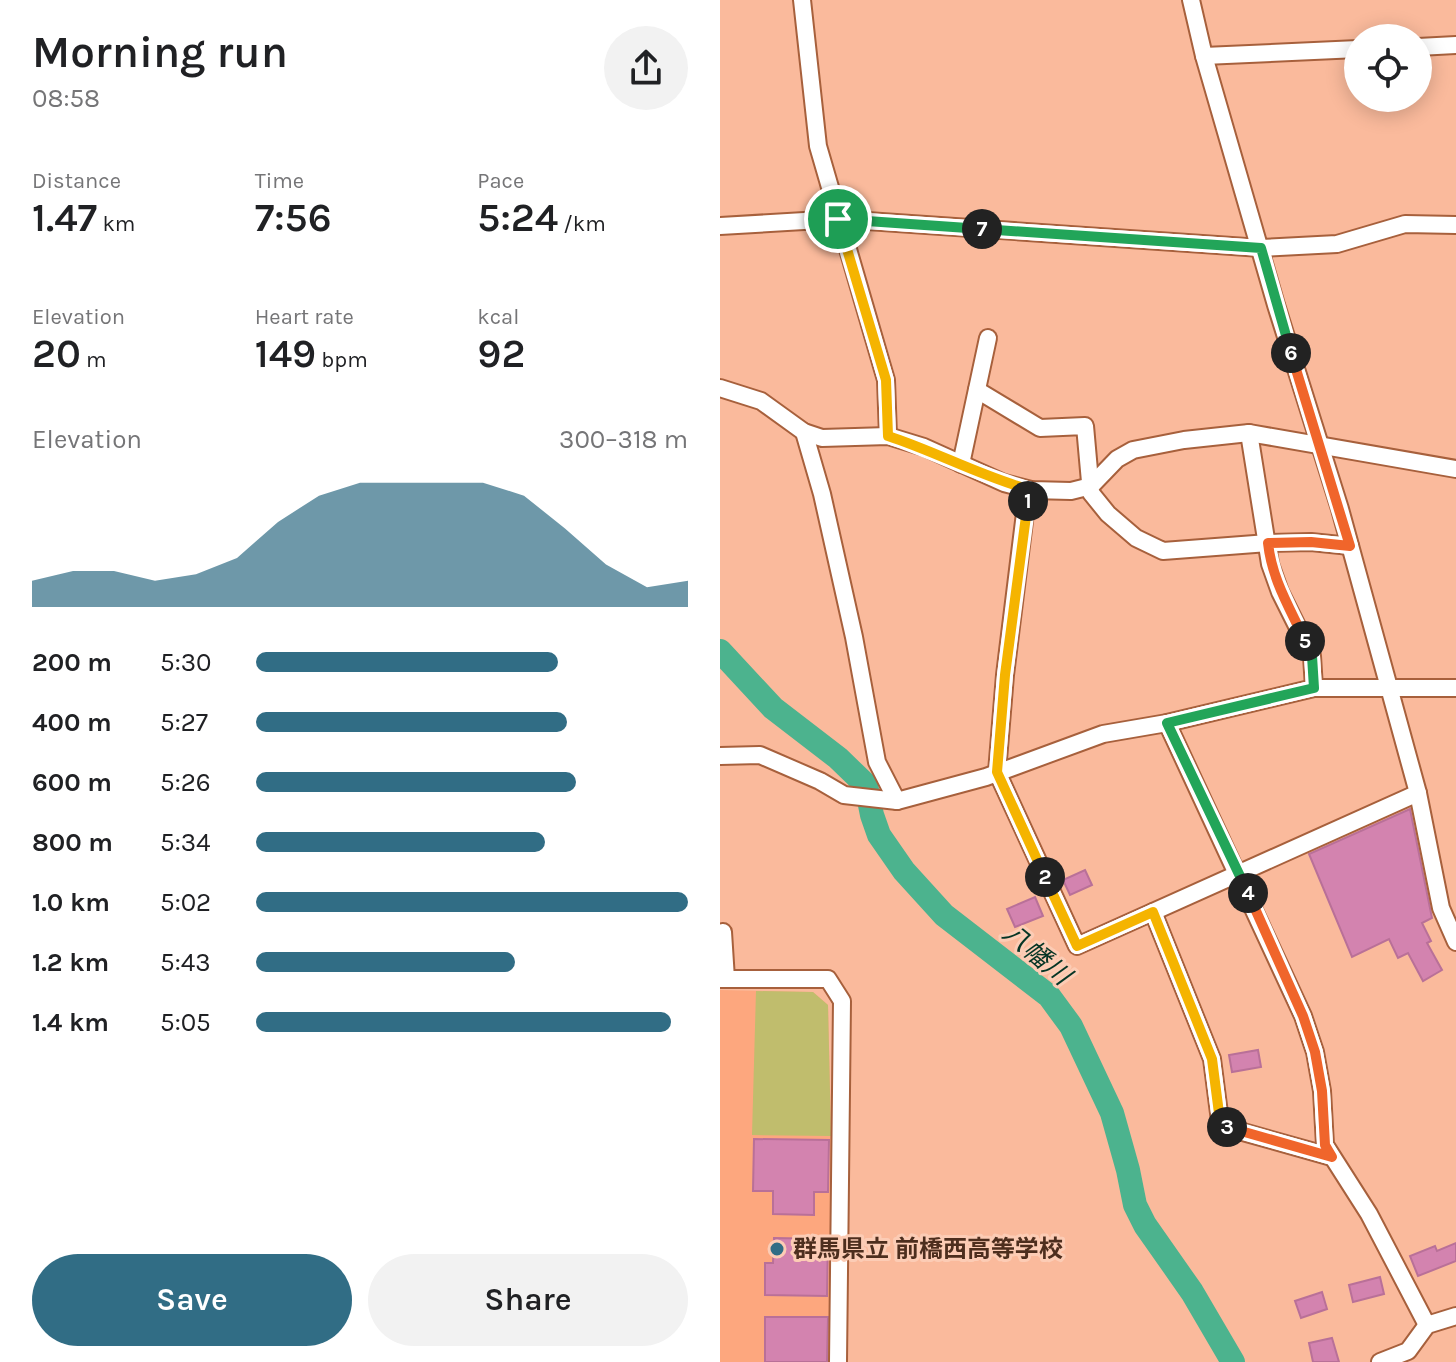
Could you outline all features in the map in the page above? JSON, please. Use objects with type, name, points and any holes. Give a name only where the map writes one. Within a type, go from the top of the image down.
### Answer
[{"type":"street","points":[[802,0],[818,146],[886,380],[888,436]]},
{"type":"street","points":[[1191,0],[1204,56],[1276,305],[1390,688],[1456,942]]},
{"type":"street","points":[[1432,46],[1456,45]]},
{"type":"street","points":[[1204,56],[1344,50]]},
{"type":"street","points":[[720,226],[838,219],[1261,248],[1337,244],[1405,224],[1456,225]]},
{"type":"street","points":[[961,464],[988,338]]},
{"type":"street","points":[[720,388],[761,401],[804,432],[822,438],[888,436],[924,447],[1004,483],[1031,490],[1071,491],[1091,486],[1117,459],[1133,450],[1184,440],[1249,433],[1456,469]]},
{"type":"street","points":[[977,390],[1040,428],[1085,426],[1091,493],[1108,514],[1136,538],[1163,551],[1268,543],[1311,542],[1350,546]]},
{"type":"street","points":[[804,432],[822,494],[854,637],[877,762],[897,801]]},
{"type":"street","points":[[1249,433],[1270,564],[1280,592],[1312,656],[1314,688]]},
{"type":"street","points":[[1031,490],[1026,505],[1007,659],[997,772],[1077,946],[1418,793]]},
{"type":"street","points":[[720,756],[760,755],[844,795],[897,801],[997,772],[1103,734],[1167,723],[1314,688],[1456,688]]},
{"type":"street","points":[[1167,723],[1303,1016],[1315,1052],[1322,1091],[1325,1145],[1369,1214],[1427,1325]]},
{"type":"street","points":[[1153,912],[1212,1059],[1220,1121],[1225,1127],[1332,1157]]},
{"type":"street","points":[[723,932],[723,979],[828,979],[842,1001],[838,1362]]},
{"type":"street","points":[[1380,1362],[1408,1351],[1427,1325],[1456,1316]]},
{"type":"shaded area","name":"群馬県立 前橋西高等学校","points":[[720,990],[813,992],[828,1005],[837,1362],[720,1362]]},
{"type":"shaded area","points":[[756,991],[813,992],[828,1005],[831,1136],[752,1135]]},
{"type":"building","points":[[1410,809],[1432,918],[1422,923],[1431,941],[1427,943],[1442,970],[1423,981],[1408,953],[1398,958],[1389,939],[1352,957],[1309,854]]},
{"type":"building","points":[[1085,870],[1092,885],[1070,895],[1063,880]]},
{"type":"building","points":[[1035,897],[1043,916],[1015,927],[1007,909]]},
{"type":"building","points":[[1258,1050],[1261,1067],[1232,1072],[1229,1055]]},
{"type":"building","points":[[754,1139],[829,1140],[828,1192],[814,1192],[814,1215],[773,1214],[773,1191],[753,1191]]},
{"type":"building","points":[[774,1238],[828,1239],[827,1296],[765,1295],[765,1263],[773,1263]]},
{"type":"building","points":[[1456,1243],[1456,1261],[1418,1276],[1410,1256],[1435,1246],[1437,1251]]},
{"type":"building","points":[[1380,1277],[1384,1294],[1353,1302],[1349,1285]]},
{"type":"building","points":[[1322,1292],[1327,1309],[1301,1318],[1295,1301]]},
{"type":"building","points":[[765,1317],[828,1317],[827,1362],[765,1362]]},
{"type":"building","points":[[1332,1338],[1339,1362],[1313,1362],[1309,1343]]},
{"type":"waterway","name":"八幡川","points":[[720,651],[773,708],[838,758],[866,785],[879,835],[904,871],[944,915],[1049,996],[1071,1026],[1112,1113],[1135,1205],[1233,1362]]},
{"type":"place","name":"群馬県立 前橋西高等学校","points":[[777,1249]]},
{"type":"route","points":[[838,219],[1261,248],[1350,546],[1311,542],[1268,543],[1270,564],[1280,592],[1312,656],[1314,688],[1167,723],[1303,1016],[1315,1052],[1322,1091],[1325,1145],[1332,1157],[1225,1127],[1220,1121],[1212,1059],[1153,912],[1077,946],[997,772],[1005,675],[1026,505],[1031,490],[1004,483],[924,447],[888,436],[886,380],[838,219]]}]
